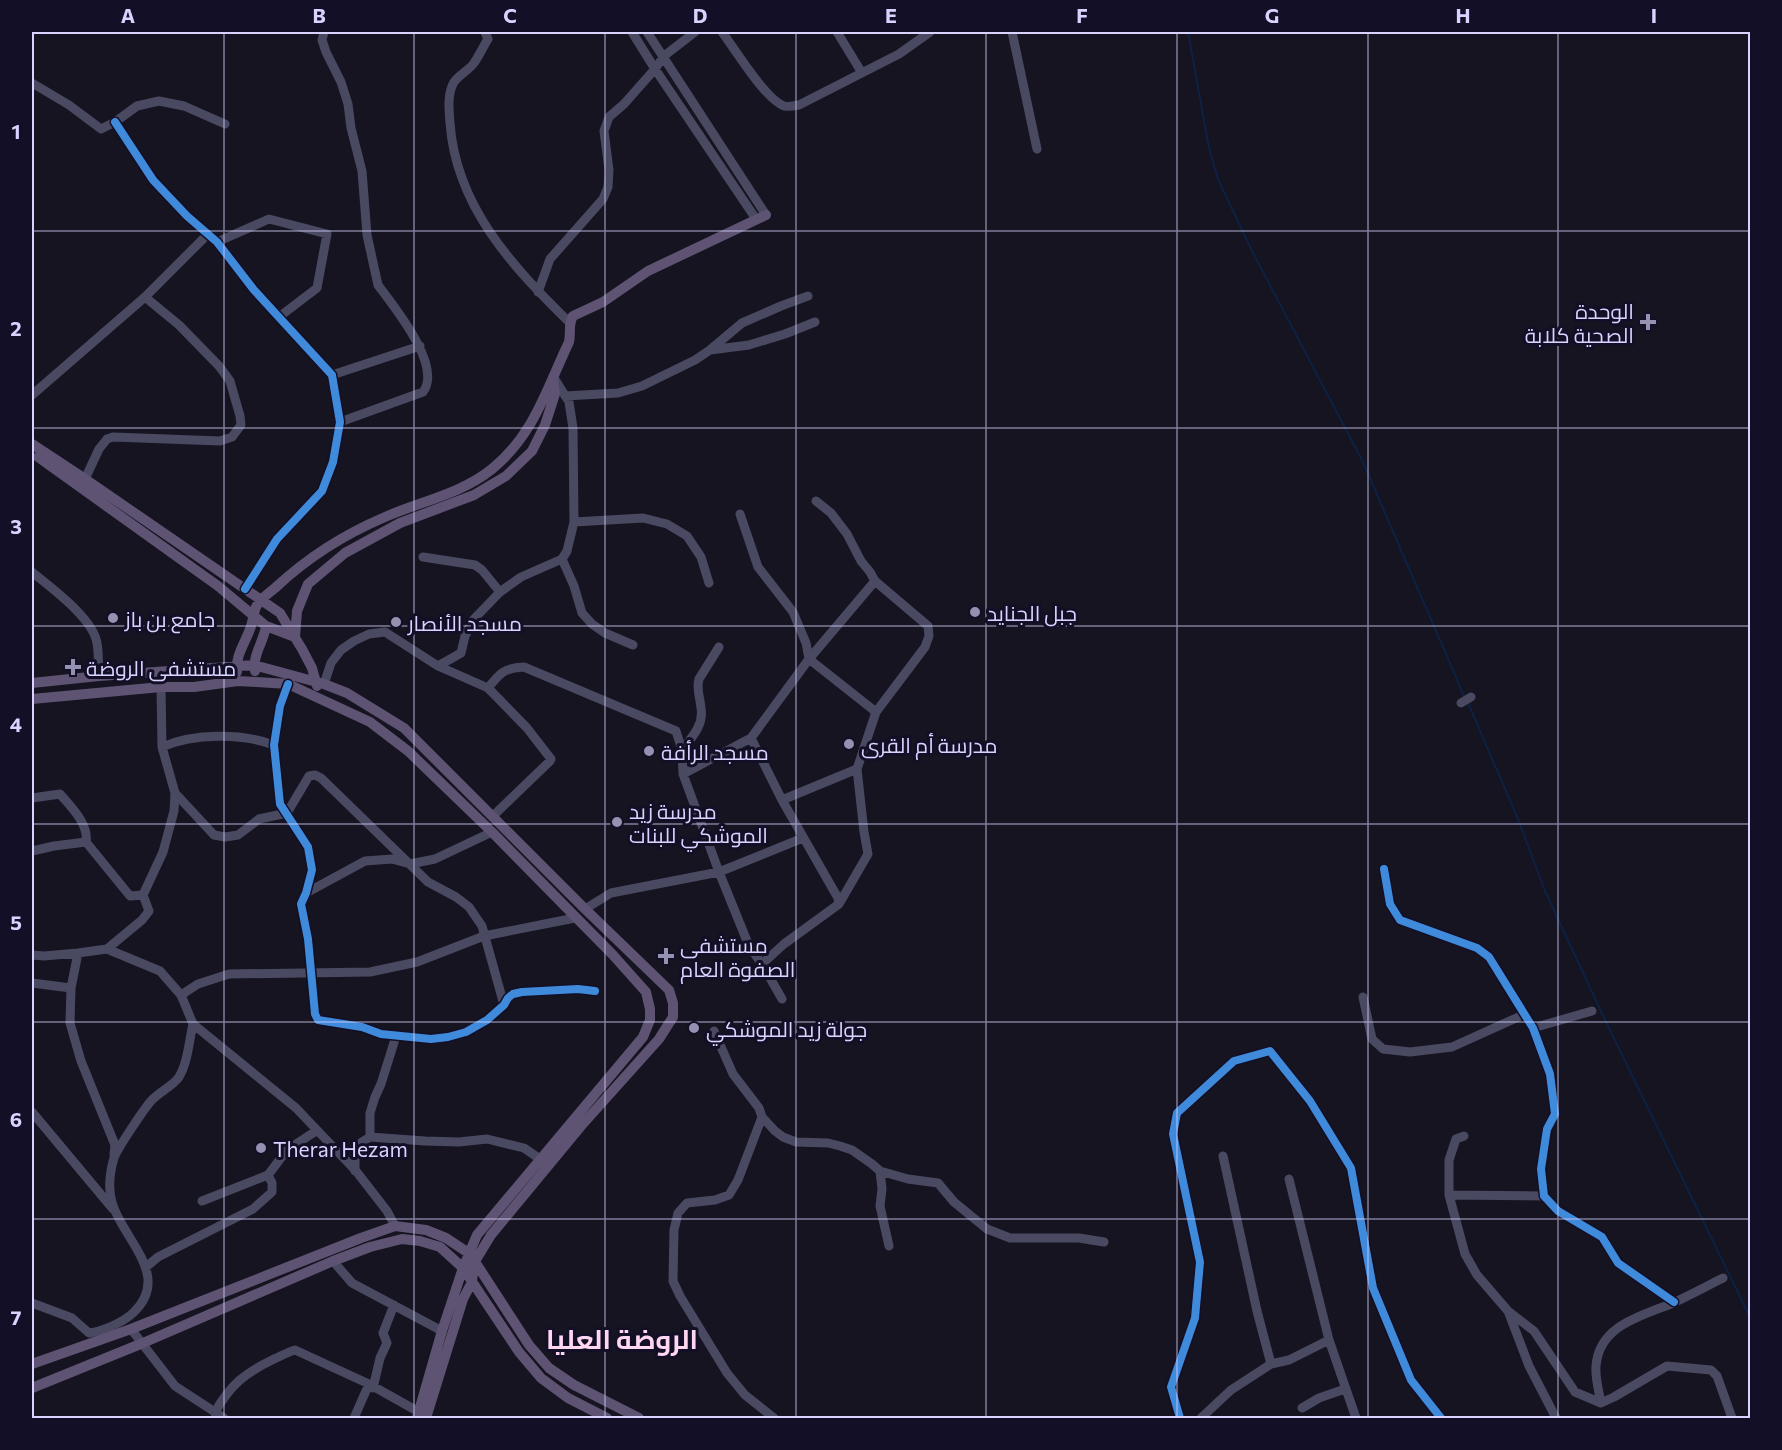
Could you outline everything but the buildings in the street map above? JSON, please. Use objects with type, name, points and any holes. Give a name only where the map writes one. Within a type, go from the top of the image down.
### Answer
[{"type":"main road","points":[[238,681],[236,667],[254,614],[261,600],[288,576],[333,543],[385,517],[461,490],[493,468],[519,442],[537,416],[569,342],[570,323],[573,316],[603,303],[648,271],[761,217]]},
{"type":"main road","points":[[295,637],[297,611],[308,584],[345,553],[400,523],[474,495],[506,476],[532,451],[545,425],[555,394],[553,377]]},
{"type":"main road","points":[[32,444],[280,613],[320,683],[321,700]]},
{"type":"main road","points":[[32,452],[219,586],[266,626],[295,637]]},
{"type":"main road","points":[[257,682],[254,665],[265,636],[266,626]]},
{"type":"main road","points":[[32,683],[254,665],[347,693],[404,728],[669,990],[673,1003],[673,1017],[659,1039],[581,1126],[463,1268],[442,1331],[421,1416]]},
{"type":"main road","points":[[32,699],[160,687],[194,687],[238,681],[288,684],[370,722],[408,751],[492,832],[613,955],[646,992],[650,1020],[643,1037],[477,1235],[472,1258],[472,1282],[463,1299],[421,1416]]},
{"type":"main road","points":[[32,1364],[96,1336],[131,1329],[395,1226],[426,1230],[446,1238],[472,1258],[529,1345],[549,1368],[574,1385],[639,1419]]},
{"type":"main road","points":[[32,1388],[333,1261],[370,1247],[402,1239],[420,1240],[440,1247],[463,1268],[519,1352],[540,1378],[568,1398],[607,1419]]},
{"type":"street","points":[[324,32],[322,40],[348,104],[351,128],[362,171],[367,235],[375,278],[420,346],[429,376],[427,388],[423,392],[340,422]]},
{"type":"street","points":[[485,32],[488,39],[474,63],[454,82],[448,103],[459,173],[476,211],[516,267],[570,323]]},
{"type":"street","points":[[632,32],[655,69],[761,217]]},
{"type":"street","points":[[646,32],[664,56],[761,217]]},
{"type":"street","points":[[538,291],[550,259],[603,199],[608,187],[609,170],[604,131],[609,117],[624,104],[664,56],[695,32]]},
{"type":"street","points":[[722,32],[772,99],[786,106],[799,105],[899,54],[930,32]]},
{"type":"street","points":[[837,32],[862,73]]},
{"type":"street","points":[[1012,32],[1037,149]]},
{"type":"street","points":[[32,83],[69,105],[101,129],[137,106],[159,101],[184,106],[225,124]]},
{"type":"street","points":[[115,122],[153,180],[187,216],[217,242],[254,290],[332,375],[340,422],[333,462],[322,491],[277,539],[245,589]]},
{"type":"street","points":[[217,242],[269,219],[327,234],[317,288],[279,317]]},
{"type":"street","points":[[32,395],[145,297],[208,234]]},
{"type":"street","points":[[565,396],[618,393],[642,386],[710,350],[742,323],[808,296]]},
{"type":"street","points":[[85,479],[99,449],[107,439],[113,437],[220,441],[232,437],[241,425],[230,381],[219,366],[179,325],[145,297]]},
{"type":"street","points":[[710,350],[749,345],[815,322]]},
{"type":"street","points":[[332,375],[420,346]]},
{"type":"street","points":[[438,666],[461,653],[465,636],[473,620],[500,591],[521,577],[562,559],[567,551],[574,522],[573,429],[569,402],[553,377]]},
{"type":"street","points":[[762,964],[784,944],[839,904],[868,854],[857,769],[876,712],[925,647],[929,636],[928,626],[875,581],[847,534],[831,513],[816,501]]},
{"type":"street","points":[[740,514],[758,567],[793,612],[806,643],[809,659],[876,712]]},
{"type":"street","points":[[574,522],[643,518],[667,524],[687,536],[701,557],[709,583]]},
{"type":"street","points":[[423,557],[475,565],[500,591]]},
{"type":"street","points":[[562,559],[574,586],[582,613],[605,633],[633,645]]},
{"type":"street","points":[[32,574],[50,585],[91,627],[97,643],[99,676]]},
{"type":"street","points":[[683,774],[752,738],[809,659],[875,581]]},
{"type":"street","points":[[320,683],[341,650],[369,634],[385,632],[438,666],[488,688],[527,728],[551,759],[493,816]]},
{"type":"street","points":[[682,750],[698,730],[702,710],[697,685],[719,647]]},
{"type":"street","points":[[488,688],[501,672],[524,667],[675,730],[682,750],[683,774],[719,872],[749,946],[782,999]]},
{"type":"street","points":[[288,684],[280,706],[274,745],[280,804],[308,847],[312,870],[301,904],[308,939],[315,1014],[318,1020],[362,1027],[381,1034],[431,1039],[466,1032],[487,1020],[513,994],[578,989],[595,991]]},
{"type":"street","points":[[107,949],[142,920],[149,911],[143,895],[163,852],[174,811],[175,793],[162,747],[160,687]]},
{"type":"street","points":[[1461,703],[1471,697]]},
{"type":"street","points":[[162,747],[177,742],[217,737],[251,738],[274,745]]},
{"type":"street","points":[[752,738],[782,800],[838,897],[839,904]]},
{"type":"street","points":[[782,800],[857,769]]},
{"type":"street","points":[[175,793],[214,835],[225,837],[238,835],[259,819],[287,813],[309,776],[315,775],[329,785],[428,882],[469,907],[482,926],[504,1005]]},
{"type":"street","points":[[32,798],[60,794],[79,817],[87,834],[86,842],[130,896],[143,895]]},
{"type":"street","points":[[306,893],[364,861],[392,859],[410,864],[435,859],[492,832]]},
{"type":"street","points":[[585,909],[611,893],[719,872],[803,838]]},
{"type":"street","points":[[32,852],[54,846],[86,842]]},
{"type":"street","points":[[1384,869],[1390,904],[1400,920],[1477,948],[1489,957],[1533,1028],[1550,1074],[1556,1114],[1547,1129],[1541,1169],[1544,1196],[1558,1211],[1602,1237],[1618,1263],[1674,1302]]},
{"type":"street","points":[[181,995],[198,984],[229,974],[370,972],[417,962],[484,936],[575,918]]},
{"type":"street","points":[[32,955],[44,956],[107,949],[160,971],[181,995],[193,1024],[296,1108],[356,1172],[387,1211],[395,1226]]},
{"type":"street","points":[[32,1303],[72,1318],[88,1334],[96,1336],[128,1318],[142,1305],[149,1289],[146,1267],[117,1213],[110,1191],[115,1145],[81,1061],[70,1023],[71,988],[78,953]]},
{"type":"street","points":[[32,983],[71,988]]},
{"type":"street","points":[[1363,998],[1372,1039],[1383,1049],[1410,1052],[1452,1047],[1523,1015]]},
{"type":"street","points":[[1533,1028],[1592,1011]]},
{"type":"street","points":[[114,1157],[151,1101],[178,1078],[185,1060],[193,1024]]},
{"type":"street","points":[[714,1031],[733,1074],[759,1108],[762,1117],[783,1137],[796,1142],[828,1143],[840,1146],[852,1150],[880,1171],[908,1179],[938,1183],[954,1202],[987,1229],[1010,1238],[1079,1238],[1104,1242]]},
{"type":"street","points":[[370,1137],[370,1113],[396,1036]]},
{"type":"street","points":[[1180,1419],[1171,1387],[1195,1318],[1200,1262],[1173,1134],[1177,1113],[1234,1061],[1270,1051],[1310,1101],[1351,1168],[1373,1288],[1411,1380],[1441,1419]]},
{"type":"street","points":[[32,1112],[117,1213]]},
{"type":"street","points":[[762,1117],[738,1180],[729,1195],[715,1200],[687,1203],[678,1213],[674,1230],[673,1281],[728,1373],[746,1395],[774,1419]]},
{"type":"street","points":[[202,1201],[268,1175],[287,1150],[316,1131]]},
{"type":"street","points":[[1464,1136],[1456,1139],[1449,1160],[1449,1194],[1465,1254],[1477,1275],[1508,1311],[1534,1331],[1575,1392],[1601,1403],[1614,1398],[1667,1366],[1711,1370],[1717,1376],[1732,1419]]},
{"type":"street","points":[[356,1172],[355,1149],[370,1137],[425,1142],[487,1139],[524,1148],[540,1159]]},
{"type":"street","points":[[1223,1156],[1271,1364]]},
{"type":"street","points":[[880,1171],[882,1189],[880,1206],[889,1246]]},
{"type":"street","points":[[146,1267],[158,1257],[253,1209],[272,1192],[272,1183],[268,1175]]},
{"type":"street","points":[[1289,1179],[1329,1340],[1356,1419]]},
{"type":"street","points":[[1449,1194],[1544,1196]]},
{"type":"street","points":[[333,1261],[352,1283],[442,1331]]},
{"type":"street","points":[[1601,1403],[1596,1367],[1600,1352],[1610,1333],[1632,1318],[1674,1302],[1723,1278]]},
{"type":"street","points":[[354,1419],[371,1386],[387,1343],[382,1333],[394,1305]]},
{"type":"street","points":[[1508,1311],[1529,1366],[1556,1419]]},
{"type":"street","points":[[131,1329],[175,1386],[224,1419]]},
{"type":"street","points":[[1201,1419],[1231,1390],[1271,1364],[1288,1360],[1329,1340]]},
{"type":"street","points":[[215,1415],[226,1393],[234,1384],[255,1368],[296,1350],[371,1386],[421,1416]]},
{"type":"street","points":[[1302,1408],[1319,1398],[1345,1389]]},
{"type":"waterway","points":[[1188,32],[1209,148],[1218,179],[1251,249],[1363,462],[1465,698]]},
{"type":"waterway","points":[[1468,703],[1518,819],[1545,891],[1605,1020],[1750,1317]]},
{"type":"cycle path","points":[[115,122],[153,180],[187,216],[217,242],[254,290],[332,375],[340,422],[333,462],[322,491],[277,539],[245,589]]},
{"type":"cycle path","points":[[288,684],[280,706],[274,745],[280,804],[308,847],[312,870],[301,904],[308,939],[315,1014],[318,1020],[362,1027],[381,1034],[431,1039],[466,1032],[487,1020],[513,994],[578,989],[595,991]]},
{"type":"cycle path","points":[[1384,869],[1390,904],[1400,920],[1477,948],[1489,957],[1533,1028],[1550,1074],[1555,1114],[1547,1129],[1541,1169],[1544,1196],[1558,1211],[1602,1237],[1618,1263],[1674,1302]]},
{"type":"cycle path","points":[[1180,1418],[1171,1387],[1195,1318],[1200,1262],[1173,1134],[1177,1113],[1234,1061],[1270,1051],[1310,1101],[1351,1168],[1373,1288],[1411,1380],[1441,1418]]},
{"type":"place","name":"الوحدة الصحية كلابة","points":[[1648,322]]},
{"type":"place","name":"جبل الجنايد","points":[[975,612]]},
{"type":"place","name":"جامع بن باز","points":[[113,618]]},
{"type":"place","name":"مسجد الأنصار","points":[[396,622]]},
{"type":"place","name":"مستشفى الروضة","points":[[73,667]]},
{"type":"place","name":"مدرسة أم القرى","points":[[849,744]]},
{"type":"place","name":"مسجد الرأفة","points":[[649,751]]},
{"type":"place","name":"مدرسة زيد الموشكي للبنات","points":[[617,822]]},
{"type":"place","name":"مستشفى الصفوة العام","points":[[666,956]]},
{"type":"place","name":"جولة زيد الموشكي","points":[[694,1028]]},
{"type":"place","name":"Therar Hezam","points":[[261,1148]]},
{"type":"district","name":"الروضة العليا","points":[[622,1338]]}]
